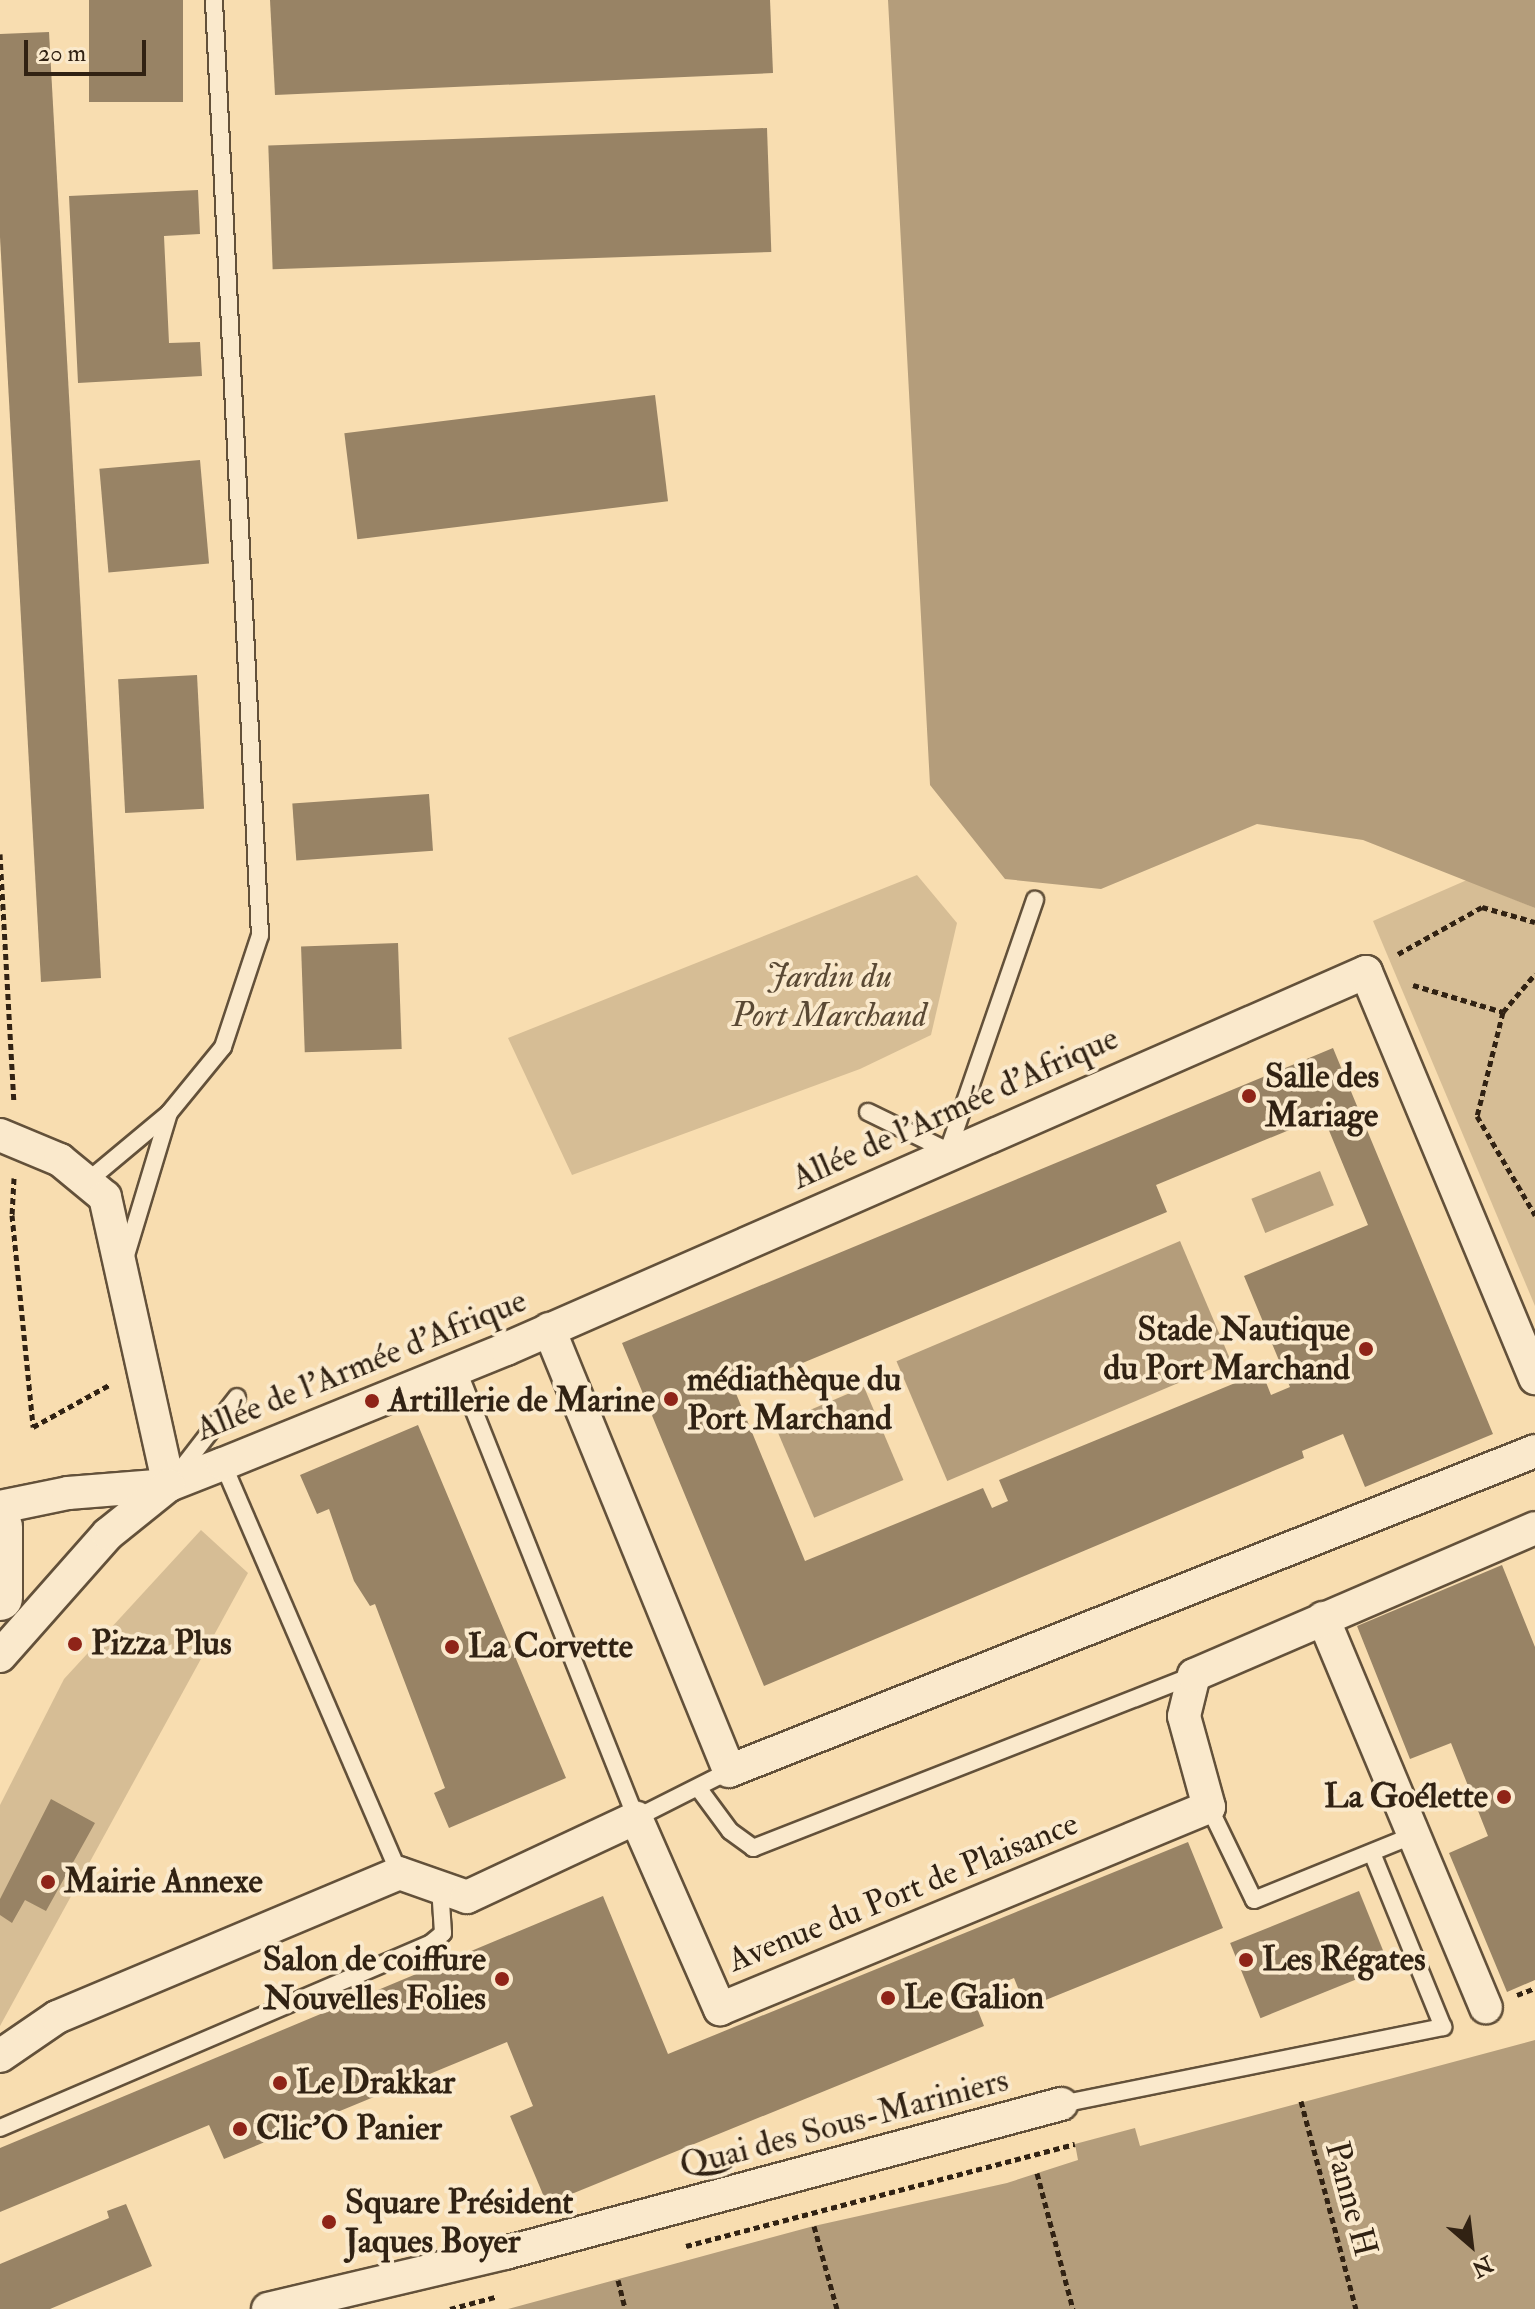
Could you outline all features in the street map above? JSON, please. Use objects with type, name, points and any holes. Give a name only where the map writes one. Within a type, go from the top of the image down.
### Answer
[{"type":"main road","points":[[0,1527],[0,1598]]},
{"type":"street","name":"Allée de l'Armée d'Afrique","points":[[0,1507],[68,1493],[169,1485],[223,1464],[549,1329],[948,1151],[1366,972]]},
{"type":"street","points":[[1366,972],[1535,1378]]},
{"type":"street","points":[[0,1135],[89,1180],[105,1197],[169,1485]]},
{"type":"street","points":[[549,1329],[729,1771],[1535,1451]]},
{"type":"street","name":"Allée de l'Armée d'Afrique","points":[[0,1656],[108,1534],[169,1485]]},
{"type":"street","points":[[1209,1807],[1184,1716],[1194,1675],[1535,1528]]},
{"type":"street","points":[[1323,1618],[1486,2007]]},
{"type":"street","name":"Avenue du Port de Plaisance","points":[[636,1818],[720,2009],[1209,1807]]},
{"type":"street","points":[[0,2056],[57,2017],[399,1873],[467,1897],[636,1818]]},
{"type":"street","name":"Quai des Sous-Mariniers","points":[[268,2309],[505,2253],[1061,2104]]},
{"type":"lane","points":[[89,1180],[169,1113],[223,1047],[260,935],[214,0]]},
{"type":"lane","points":[[868,1112],[948,1151],[1035,900]]},
{"type":"lane","points":[[121,1273],[169,1113]]},
{"type":"lane","points":[[457,1368],[636,1818],[699,1789],[729,1771]]},
{"type":"lane","points":[[169,1485],[237,1397]]},
{"type":"lane","points":[[223,1464],[399,1873]]},
{"type":"lane","points":[[699,1789],[730,1831],[753,1848],[1194,1675]]},
{"type":"lane","points":[[1209,1807],[1254,1900],[1414,1835]]},
{"type":"lane","name":"Quai des Sous-Mariniers","points":[[1061,2104],[1443,2027],[1372,1853]]},
{"type":"lane","points":[[0,2128],[430,1944],[443,1933],[440,1887]]},
{"type":"path","points":[[1366,972],[1482,907],[1535,922]]},
{"type":"path","points":[[1366,972],[1503,1012]]},
{"type":"path","points":[[1535,974],[1503,1012],[1477,1116],[1535,1215]]},
{"type":"path","name":"Panne H","points":[[1301,2101],[1356,2309]]},
{"type":"path","points":[[679,2248],[1075,2144]]},
{"type":"path","points":[[1037,2173],[1073,2309]]},
{"type":"path","points":[[814,2226],[837,2309]]},
{"type":"path","points":[[618,2280],[625,2309]]},
{"type":"path","points":[[450,2309],[506,2294]]},
{"type":"green space","name":"Jardin du Port Marchand","points":[[917,875],[957,923],[931,1035],[860,1069],[572,1175],[508,1038]]},
{"type":"green space","points":[[1467,880],[1535,908],[1535,1306],[1373,921]]},
{"type":"green space","points":[[201,1530],[248,1573],[0,2026],[0,1805],[64,1679]]},
{"type":"shaded area","points":[[888,0],[1535,0],[1535,908],[1363,840],[1257,824],[1101,889],[1005,879],[930,785]]},
{"type":"shaded area","points":[[1320,1171],[1334,1205],[1265,1233],[1251,1199]]},
{"type":"shaded area","points":[[1180,1241],[1231,1361],[947,1481],[896,1361]]},
{"type":"shaded area","points":[[864,1387],[903,1480],[814,1518],[775,1425]]},
{"type":"shaded area","points":[[1535,2040],[1535,2309],[508,2309],[814,2226],[1007,2183],[1078,2160],[1075,2144],[1135,2128],[1140,2146]]},
{"type":"building","points":[[89,0],[183,0],[183,102],[89,102]]},
{"type":"building","points":[[270,0],[770,0],[773,73],[275,95]]},
{"type":"building","points":[[49,32],[101,978],[41,982],[0,237],[0,34]]},
{"type":"building","points":[[767,128],[771,252],[273,269],[268,145]]},
{"type":"building","points":[[198,190],[200,234],[164,236],[169,343],[200,342],[202,376],[78,383],[69,196]]},
{"type":"building","points":[[655,395],[668,501],[357,539],[344,433]]},
{"type":"building","points":[[200,460],[209,564],[108,572],[99,469]]},
{"type":"building","points":[[197,675],[204,809],[125,813],[118,679]]},
{"type":"building","points":[[429,794],[433,851],[296,860],[292,804]]},
{"type":"building","points":[[398,943],[402,1049],[305,1052],[301,946]]},
{"type":"building","name":"Stade Nautique du Port Marchand","points":[[1333,1048],[1493,1434],[1365,1487],[1343,1434],[1302,1451],[1304,1458],[764,1686],[622,1343]],"holes":[[[1323,1116],[1368,1225],[1244,1276],[1290,1387],[1271,1395],[1262,1372],[999,1480],[1008,1501],[992,1508],[983,1488],[805,1561],[735,1391],[1167,1212],[1156,1185]]]},
{"type":"building","name":"La Corvette","points":[[418,1425],[566,1778],[449,1828],[434,1793],[445,1788],[375,1604],[370,1606],[354,1581],[329,1509],[317,1514],[300,1475]]},
{"type":"building","name":"La Goélette","points":[[1502,1565],[1535,1647],[1535,1980],[1507,1992],[1449,1853],[1488,1836],[1451,1743],[1410,1759],[1357,1626]]},
{"type":"building","name":"Mairie Annexe","points":[[51,1799],[95,1823],[46,1911],[25,1900],[12,1923],[0,1915],[0,1899]]},
{"type":"building","points":[[1188,1842],[1223,1928],[1026,2008],[1014,1978],[972,1995],[984,2026],[547,2204],[510,2116],[533,2106],[507,2042],[224,2159],[209,2125],[0,2212],[0,2148],[603,1896],[668,2054]]},
{"type":"building","points":[[1359,1891],[1389,1966],[1260,2018],[1230,1943]]},
{"type":"building","points":[[126,2204],[152,2266],[50,2309],[0,2309],[0,2264],[109,2218],[107,2211]]},
{"type":"place","name":"Salle des Mariage","points":[[1249,1096]]},
{"type":"place","name":"Stade Nautique du Port Marchand","points":[[1366,1349]]},
{"type":"place","name":"médiathèque du Port Marchand","points":[[671,1399]]},
{"type":"place","name":"Artillerie de Marine","points":[[372,1401]]},
{"type":"place","name":"Pizza Plus","points":[[75,1644]]},
{"type":"place","name":"La Corvette","points":[[452,1647]]},
{"type":"place","name":"La Goélette","points":[[1504,1797]]},
{"type":"place","name":"Mairie Annexe","points":[[48,1882]]},
{"type":"place","name":"Les Régates","points":[[1246,1960]]},
{"type":"place","name":"Salon de coiffure Nouvelles Folies","points":[[502,1979]]},
{"type":"place","name":"Le Galion","points":[[888,1998]]},
{"type":"place","name":"Le Drakkar","points":[[280,2083]]},
{"type":"place","name":"Clic'O Panier","points":[[240,2129]]},
{"type":"place","name":"Square Président Jaques Boyer","points":[[329,2222]]}]
